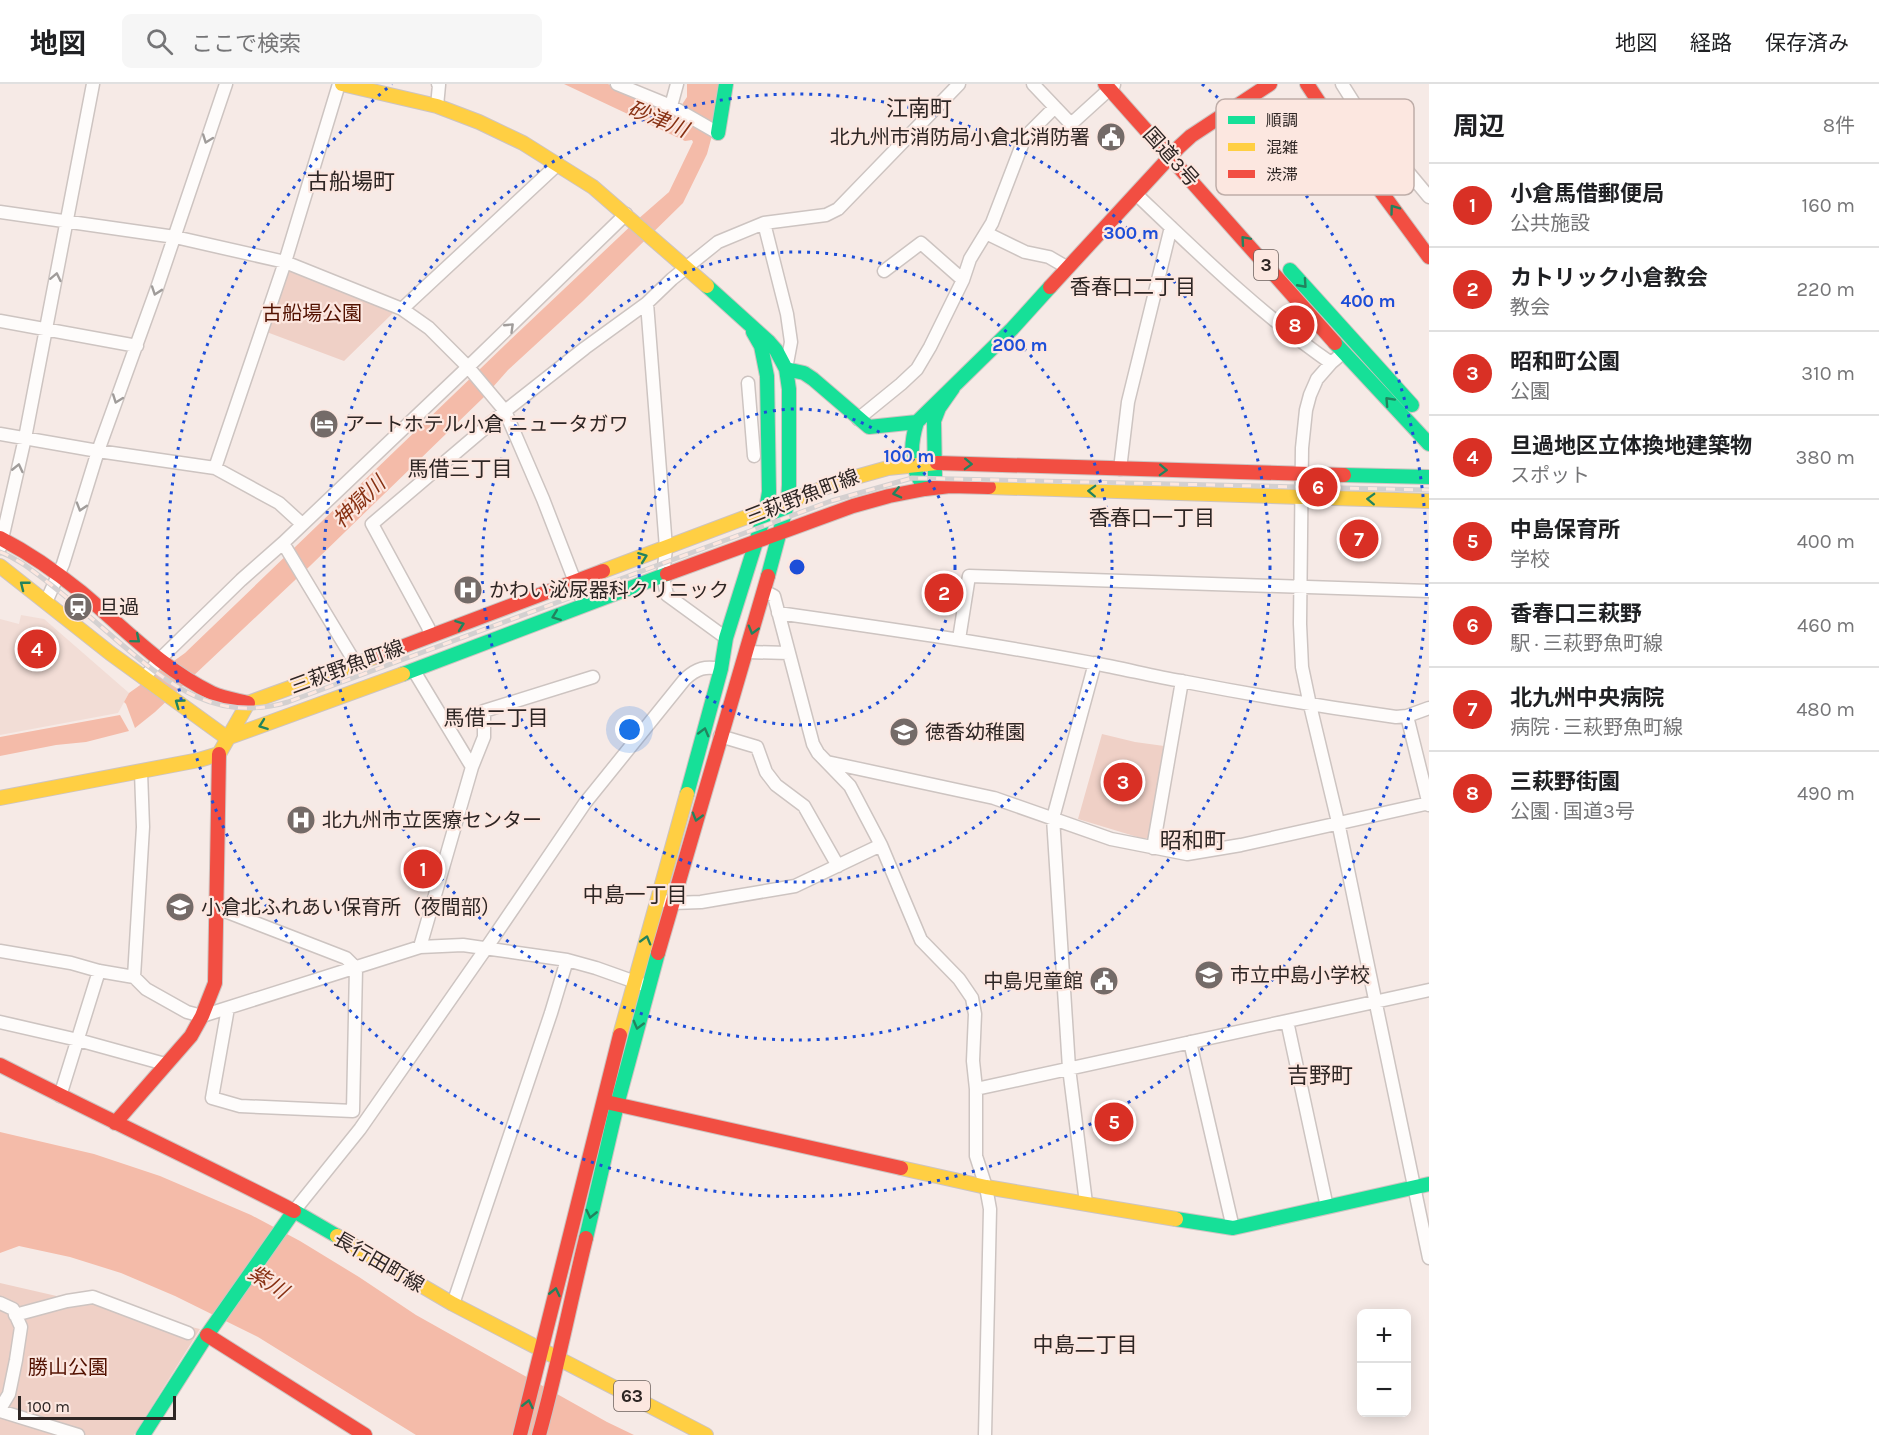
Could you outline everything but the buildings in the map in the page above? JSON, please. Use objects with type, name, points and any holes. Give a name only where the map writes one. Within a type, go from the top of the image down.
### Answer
[{"type":"main road","points":[[341,84],[437,106],[479,122],[523,143],[593,186],[630,217],[776,350],[798,394],[799,481],[803,489],[814,491]]},
{"type":"main road","points":[[718,133],[726,84]]},
{"type":"main road","points":[[1247,99],[1270,84]]},
{"type":"main road","points":[[1307,84],[1317,99]]},
{"type":"main road","name":"国道3号","points":[[1110,86],[1179,153]]},
{"type":"main road","points":[[856,476],[874,463],[906,454],[917,422],[1012,329],[1136,194],[1179,153],[1191,136],[1216,120]]},
{"type":"main road","name":"国道3号","points":[[1160,125],[1179,153],[1343,352],[1429,444]]},
{"type":"main road","points":[[1384,195],[1429,256]]},
{"type":"main road","name":"3","points":[[1278,257],[1422,416]]},
{"type":"main road","points":[[539,1435],[554,1381],[617,1105],[648,986],[764,591],[769,537],[777,506],[770,482],[766,370],[761,346],[750,326]]},
{"type":"main road","points":[[721,669],[740,629],[777,506],[780,488],[781,425],[789,389],[786,369]]},
{"type":"main road","points":[[786,369],[813,379],[869,427],[917,422]]},
{"type":"main road","points":[[770,482],[776,455],[776,388],[780,376],[786,369]]},
{"type":"main road","points":[[911,441],[919,480],[926,487],[935,480],[934,420],[937,411],[953,388]]},
{"type":"main road","name":"三萩野魚町線","points":[[248,703],[814,491],[879,469],[935,463],[1429,477]]},
{"type":"main road","name":"三萩野魚町線","points":[[226,738],[414,671],[584,605],[853,506],[926,487],[1429,501]]},
{"type":"main road","points":[[520,1435],[603,1101],[721,669],[726,638],[743,580],[769,537]]},
{"type":"main road","points":[[1,542],[20,548],[59,574],[160,659],[214,694],[248,703],[226,738],[219,754],[215,983],[191,1036],[115,1123]]},
{"type":"main road","points":[[707,560],[728,561],[737,567],[743,580]]},
{"type":"main road","points":[[0,566],[144,678],[226,738]]},
{"type":"main road","points":[[0,798],[141,772],[219,754]]},
{"type":"main road","name":"長行田町線","points":[[0,1065],[294,1211],[453,1304],[706,1435]]},
{"type":"main road","points":[[603,1101],[986,1187],[1233,1228],[1429,1184]]},
{"type":"main road","points":[[143,1435],[207,1335],[294,1211]]},
{"type":"main road","points":[[207,1335],[365,1435]]},
{"type":"street","points":[[1,542],[25,438],[93,84]]},
{"type":"street","points":[[46,602],[59,574],[98,451],[175,237],[226,84]]},
{"type":"street","points":[[215,468],[285,262],[341,84]]},
{"type":"street","points":[[437,106],[438,84]]},
{"type":"street","points":[[617,84],[671,106],[718,133]]},
{"type":"street","points":[[671,106],[677,84]]},
{"type":"street","points":[[431,636],[372,524],[505,411],[646,303],[718,242],[764,223],[826,215],[838,208],[959,84]]},
{"type":"street","points":[[1033,84],[1071,124],[1110,86]]},
{"type":"street","points":[[1342,84],[1351,99]]},
{"type":"street","points":[[858,419],[917,369],[963,280],[970,258],[992,223],[1025,137],[1055,107]]},
{"type":"street","points":[[402,309],[558,164]]},
{"type":"street","points":[[1414,179],[1429,197]]},
{"type":"street","points":[[1136,194],[1223,277],[1331,363]]},
{"type":"street","points":[[0,212],[175,237],[285,262],[402,309],[429,328],[505,411],[584,605]]},
{"type":"street","points":[[144,678],[160,659],[241,580],[630,217]]},
{"type":"street","points":[[764,223],[787,314],[791,348],[786,369]]},
{"type":"street","points":[[1120,469],[1128,402],[1171,227]]},
{"type":"street","points":[[986,233],[1025,252],[1049,257],[1068,268]]},
{"type":"street","points":[[884,271],[921,243],[963,280]]},
{"type":"street","points":[[646,303],[666,548],[663,577],[667,595],[726,638]]},
{"type":"street","points":[[0,321],[136,346]]},
{"type":"street","points":[[1343,352],[1317,379],[1306,410],[1302,448],[1300,624],[1302,667],[1338,822],[1429,1258]]},
{"type":"street","points":[[748,383],[754,450],[769,443]]},
{"type":"street","points":[[0,434],[215,468],[279,503],[302,524]]},
{"type":"street","points":[[283,543],[356,664]]},
{"type":"street","points":[[959,639],[969,576],[1429,591]]},
{"type":"street","points":[[764,591],[774,596],[813,744],[850,786],[881,845],[921,940],[959,979],[972,998],[975,1014],[973,1061],[976,1089],[976,1156],[990,1209],[985,1435]]},
{"type":"street","points":[[778,613],[959,639],[1290,699],[1310,705],[1396,717],[1407,716],[1429,708]]},
{"type":"street","points":[[746,652],[789,653]]},
{"type":"street","points":[[1086,1203],[1069,1068],[1053,818],[1095,663]]},
{"type":"street","points":[[294,1211],[360,1129],[585,803],[692,673],[704,667],[721,669]]},
{"type":"street","points":[[414,671],[472,767]]},
{"type":"street","points":[[420,947],[472,767],[484,737],[484,711],[593,677]]},
{"type":"street","points":[[1153,848],[1182,681]]},
{"type":"street","points":[[827,761],[994,798],[1111,839],[1187,854],[1242,845],[1338,822],[1429,804],[1407,716]]},
{"type":"street","points":[[720,736],[757,747],[766,772],[776,785],[804,806],[838,866]]},
{"type":"street","points":[[134,977],[142,827],[141,772]]},
{"type":"street","points":[[658,899],[673,903],[701,902],[795,886],[881,845]]},
{"type":"street","points":[[218,908],[346,958],[356,968],[353,1111],[360,1129]]},
{"type":"street","points":[[0,951],[134,977],[146,989],[187,1011],[202,1016],[420,947],[463,945],[487,947],[567,960],[648,986]]},
{"type":"street","points":[[453,1304],[548,1024],[567,960]]},
{"type":"street","points":[[60,1096],[99,971]]},
{"type":"street","points":[[976,1089],[1429,990]]},
{"type":"street","points":[[228,1008],[212,1098],[240,1106],[353,1111]]},
{"type":"street","points":[[1287,1021],[1327,1207]]},
{"type":"street","points":[[0,1022],[165,1064]]},
{"type":"street","points":[[1190,1042],[1233,1228]]},
{"type":"street","points":[[15,1315],[67,1301],[93,1297],[189,1333]]},
{"type":"street","points":[[0,1303],[13,1309],[21,1327],[9,1394],[2,1413],[78,1435]]},
{"type":"shaded area","points":[[21,615],[44,619],[129,693],[118,713],[0,735],[0,619],[19,624]]},
{"type":"green space","name":"古船場公園","points":[[288,268],[394,312],[344,361],[264,331]]},
{"type":"green space","points":[[1291,310],[1309,329],[1313,348],[1280,322]]},
{"type":"green space","points":[[1102,734],[1164,746],[1148,838],[1144,839],[1078,819]]},
{"type":"green space","name":"勝山公園","points":[[0,1283],[200,1329],[134,1435],[0,1435]]},
{"type":"water","points":[[564,84],[608,84],[637,98],[677,112],[687,97],[687,84],[722,84],[722,99],[707,154],[683,203],[583,301],[508,370],[485,396],[311,565],[155,712],[135,728],[124,702],[129,693],[185,653],[506,344],[669,192],[692,140],[685,141]]},
{"type":"water","points":[[120,715],[129,731],[86,742],[56,745],[0,756],[0,737]]},
{"type":"water","name":"紫川","points":[[0,1132],[94,1154],[160,1176],[251,1215],[300,1241],[416,1315],[634,1435],[416,1435],[258,1337],[175,1296],[121,1273],[70,1257],[19,1246],[0,1253]]},
{"type":"railway","points":[[0,552],[20,562],[38,575],[139,659],[177,687],[217,704],[239,708],[263,707],[288,702],[831,501],[912,478],[1429,490]]},
{"type":"traffic: fast","points":[[718,133],[726,84]]},
{"type":"traffic: fast","points":[[1290,270],[1412,405]]},
{"type":"traffic: fast","points":[[707,286],[769,342],[786,369],[789,389],[788,501],[768,576]]},
{"type":"traffic: fast","points":[[953,388],[939,408],[934,421],[935,477],[933,482],[925,487],[916,472],[912,456],[917,422],[1012,329],[1050,287]]},
{"type":"traffic: fast","points":[[687,794],[721,669],[726,638],[766,510],[769,492],[767,376],[761,346],[753,332]]},
{"type":"traffic: fast","points":[[1335,343],[1429,444]]},
{"type":"traffic: fast","points":[[786,369],[804,373],[813,379],[869,427],[917,422]]},
{"type":"traffic: fast","points":[[1344,475],[1429,477]]},
{"type":"traffic: fast","points":[[403,674],[667,574]]},
{"type":"traffic: fast","points":[[586,1238],[617,1105],[658,953]]},
{"type":"traffic: fast","points":[[1176,1219],[1233,1228],[1429,1184]]},
{"type":"traffic: fast","points":[[143,1435],[207,1335],[294,1211],[337,1236]]},
{"type":"traffic: slow","points":[[342,84],[437,106],[479,122],[523,143],[593,187],[707,286]]},
{"type":"traffic: slow","points":[[603,571],[845,480],[888,468],[937,463]]},
{"type":"traffic: slow","points":[[989,487],[1429,501]]},
{"type":"traffic: slow","points":[[0,566],[110,653],[227,738],[403,674]]},
{"type":"traffic: slow","points":[[0,798],[199,760],[219,754],[248,703],[375,657]]},
{"type":"traffic: slow","points":[[620,1035],[687,794]]},
{"type":"traffic: slow","points":[[901,1168],[986,1187],[1176,1219]]},
{"type":"traffic: slow","points":[[337,1236],[453,1304],[706,1435]]},
{"type":"traffic: jam","points":[[1105,84],[1335,343]]},
{"type":"traffic: jam","points":[[1247,99],[1270,84]]},
{"type":"traffic: jam","points":[[1307,84],[1317,99]]},
{"type":"traffic: jam","points":[[1050,287],[1179,147],[1216,120]]},
{"type":"traffic: jam","points":[[1383,195],[1429,257]]},
{"type":"traffic: jam","points":[[937,463],[1344,475]]},
{"type":"traffic: jam","points":[[667,574],[853,506],[889,496],[950,486],[989,487]]},
{"type":"traffic: jam","points":[[0,538],[32,556],[81,592],[176,672],[212,693],[248,703]]},
{"type":"traffic: jam","points":[[375,657],[603,571]]},
{"type":"traffic: jam","points":[[658,953],[768,576]]},
{"type":"traffic: jam","points":[[115,1123],[191,1036],[215,983],[219,754]]},
{"type":"traffic: jam","points":[[520,1435],[620,1035]]},
{"type":"traffic: jam","points":[[0,1065],[294,1211]]},
{"type":"traffic: jam","points":[[606,1102],[901,1168]]},
{"type":"traffic: jam","points":[[539,1435],[586,1238]]},
{"type":"traffic: jam","points":[[207,1335],[365,1435]]},
{"type":"place","name":"北九州市消防局小倉北消防署","points":[[1111,137]]},
{"type":"place","name":"三萩野街園","points":[[1295,325]]},
{"type":"place","name":"アートホテル小倉 ニュータガワ","points":[[324,424]]},
{"type":"place","name":"香春口三萩野","points":[[1318,487]]},
{"type":"place","name":"北九州中央病院","points":[[1359,539]]},
{"type":"place","name":"かわい泌尿器科クリニック","points":[[468,590]]},
{"type":"place","name":"カトリック小倉教会","points":[[944,593]]},
{"type":"place","name":"旦過","points":[[78,607]]},
{"type":"place","name":"旦過地区立体換地建築物","points":[[37,649]]},
{"type":"place","name":"徳香幼稚園","points":[[904,732]]},
{"type":"place","name":"昭和町公園","points":[[1123,782]]},
{"type":"place","name":"北九州市立医療センター","points":[[301,820]]},
{"type":"place","name":"小倉馬借郵便局","points":[[423,869]]},
{"type":"place","name":"小倉北ふれあい保育所（夜間部）","points":[[180,907]]},
{"type":"place","name":"市立中島小学校","points":[[1209,975]]},
{"type":"place","name":"中島児童館","points":[[1104,981]]},
{"type":"place","name":"中島保育所","points":[[1114,1122]]},
{"type":"district","name":"江南町","points":[[919,109]]},
{"type":"district","name":"古船場町","points":[[351,182]]},
{"type":"district","name":"香春口二丁目","points":[[1133,287]]},
{"type":"district","name":"馬借三丁目","points":[[460,469]]},
{"type":"district","name":"香春口一丁目","points":[[1152,518]]},
{"type":"district","name":"馬借二丁目","points":[[496,718]]},
{"type":"district","name":"昭和町","points":[[1193,841]]},
{"type":"district","name":"中島一丁目","points":[[635,895]]},
{"type":"district","name":"吉野町","points":[[1320,1076]]},
{"type":"district","name":"中島二丁目","points":[[1085,1345]]},
{"type":"water label","name":"砂津川","points":[[658,119]]},
{"type":"water label","name":"神獄川","points":[[359,502]]}]
